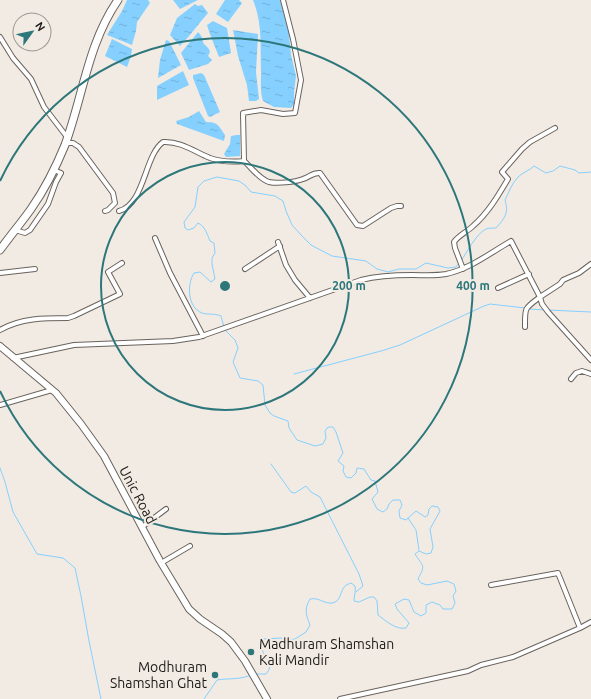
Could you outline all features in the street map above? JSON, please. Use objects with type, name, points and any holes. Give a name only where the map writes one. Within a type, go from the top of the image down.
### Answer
[{"type":"main road","points":[[0,250],[31,209],[54,170],[66,140],[88,66],[102,29],[118,0]]},
{"type":"main road","name":"Unic Road","points":[[0,346],[52,390],[81,424],[104,456],[161,563],[189,609],[231,642],[245,661],[267,699]]},
{"type":"street","points":[[244,161],[243,113],[261,110],[283,114],[295,113],[300,80],[293,39],[283,0]]},
{"type":"street","points":[[0,37],[13,58],[32,79],[44,107],[66,140],[79,147],[113,193],[115,202],[108,210],[105,211]]},
{"type":"street","points":[[463,267],[454,248],[454,242],[458,237],[474,226],[492,205],[508,179],[502,172],[522,149],[530,142],[555,128]]},
{"type":"street","points":[[119,212],[130,206],[137,195],[157,148],[163,142],[168,141],[186,146],[219,161],[244,161],[269,182],[294,182],[315,173],[320,173],[357,225],[363,226],[391,208],[401,206]]},
{"type":"street","points":[[15,230],[25,233],[30,230],[48,204],[61,173],[54,170]]},
{"type":"street","points":[[155,238],[170,273],[203,336]]},
{"type":"street","points":[[13,358],[74,345],[173,341],[203,336],[371,278],[447,274],[511,241],[546,310],[591,360]]},
{"type":"street","points":[[245,269],[279,244],[286,265],[295,280],[310,298]]},
{"type":"street","points":[[0,330],[10,324],[34,319],[68,318],[120,294],[108,272],[122,263]]},
{"type":"street","points":[[525,327],[525,310],[528,306],[560,284],[563,280],[579,273],[591,264]]},
{"type":"street","points":[[0,273],[35,269]]},
{"type":"street","points":[[498,288],[529,274]]},
{"type":"street","points":[[571,379],[576,373],[582,371],[591,374]]},
{"type":"street","points":[[0,405],[52,390]]},
{"type":"street","points":[[142,527],[166,509]]},
{"type":"street","points":[[161,563],[190,546]]},
{"type":"street","points":[[491,585],[558,574],[580,628]]},
{"type":"street","points":[[340,699],[468,671],[481,665],[513,657],[591,622]]},
{"type":"water","points":[[127,0],[148,0],[150,3],[137,22],[132,45],[107,35]]},
{"type":"water","points":[[173,0],[198,0],[180,9]]},
{"type":"water","points":[[225,0],[239,0],[242,3],[228,22],[216,14]]},
{"type":"water","points":[[253,0],[280,0],[289,34],[291,55],[296,76],[294,104],[291,108],[274,107],[263,101],[261,94],[260,27]]},
{"type":"water","points":[[195,4],[198,6],[202,5],[208,13],[180,46],[170,35],[177,18]]},
{"type":"water","points":[[213,21],[227,28],[231,53],[219,57],[207,25]]},
{"type":"water","points":[[233,30],[258,34],[256,72],[259,99],[256,101],[249,101],[247,85],[238,56]]},
{"type":"water","points":[[198,32],[204,44],[209,49],[210,52],[208,56],[212,60],[208,64],[189,70],[181,53]]},
{"type":"water","points":[[112,39],[132,49],[127,67],[105,56]]},
{"type":"water","points":[[166,40],[169,41],[181,65],[158,78],[160,60]]},
{"type":"water","points":[[183,71],[189,85],[157,100],[157,86]]},
{"type":"water","points":[[201,73],[204,75],[220,112],[210,117],[208,116],[193,78],[193,75]]},
{"type":"water","points":[[199,111],[206,122],[215,123],[219,126],[225,135],[224,141],[177,124],[176,121],[189,117]]},
{"type":"water","points":[[240,135],[240,156],[226,157],[224,154],[230,144],[231,136]]},
{"type":"waterway","points":[[461,261],[482,231],[490,228],[496,228],[502,221],[507,208],[505,200],[514,182],[522,174],[534,166],[546,173],[553,171],[560,166],[575,170],[579,173],[591,172]]},
{"type":"waterway","points":[[224,327],[221,316],[202,313],[193,306],[191,301],[190,283],[194,273],[200,272],[211,282],[215,279],[212,264],[212,258],[215,253],[214,243],[210,241],[206,230],[198,223],[194,228],[188,230],[185,228],[184,222],[195,207],[198,187],[204,181],[217,177],[239,181],[251,192],[275,196],[283,201],[292,225],[311,245],[332,256],[366,261],[377,269],[388,272],[399,269],[416,269],[426,263],[448,268],[456,267],[459,263]]},
{"type":"waterway","points":[[294,374],[400,345],[490,304],[525,308]]},
{"type":"waterway","points":[[530,309],[545,310]]},
{"type":"waterway","points":[[548,310],[591,312]]},
{"type":"waterway","points":[[225,330],[235,340],[238,348],[233,362],[240,378],[258,381],[263,385],[265,405],[274,416],[288,421],[289,428],[297,440],[315,446],[323,444],[326,438],[325,431],[328,427],[333,427],[343,453],[338,461],[344,466],[343,471],[346,477],[351,478],[356,473],[357,468],[364,469],[371,480],[375,481],[378,492],[372,499],[377,509],[383,512],[393,500],[400,500],[402,505],[399,511],[400,518],[406,520],[416,511],[425,517],[428,515],[429,509],[432,506],[438,507],[440,511],[430,529],[433,547],[431,553],[426,554],[419,551],[415,554],[423,568],[418,579],[421,583],[427,585],[447,581],[454,584],[456,591],[453,596],[455,603],[452,609],[443,609],[440,605],[432,602],[426,605],[426,613],[421,616],[414,612],[409,600],[404,599],[395,604],[397,609],[409,623],[406,628],[399,628],[378,615],[377,601],[374,597],[370,597],[359,602],[354,601],[355,586],[351,583],[347,584],[343,588],[339,598],[335,602],[326,603],[316,599],[310,599],[306,612],[310,625],[306,632],[295,639],[289,640],[281,638],[263,639],[260,643],[263,652],[270,663],[269,670],[266,674],[256,674]]},
{"type":"waterway","points":[[271,464],[291,492],[295,493],[306,486],[311,492],[320,497],[359,574],[363,586],[356,592]]},
{"type":"waterway","points":[[0,468],[13,512],[37,554],[63,558],[75,568],[101,699]]},
{"type":"waterway","points":[[408,518],[416,530],[419,550]]},
{"type":"waterway","points":[[204,699],[217,680],[247,677],[251,675]]},
{"type":"place","name":"Madhuram Shamshan Kali Mandir","points":[[251,652]]},
{"type":"place","name":"Modhuram Shamshan Ghat","points":[[215,675]]}]
